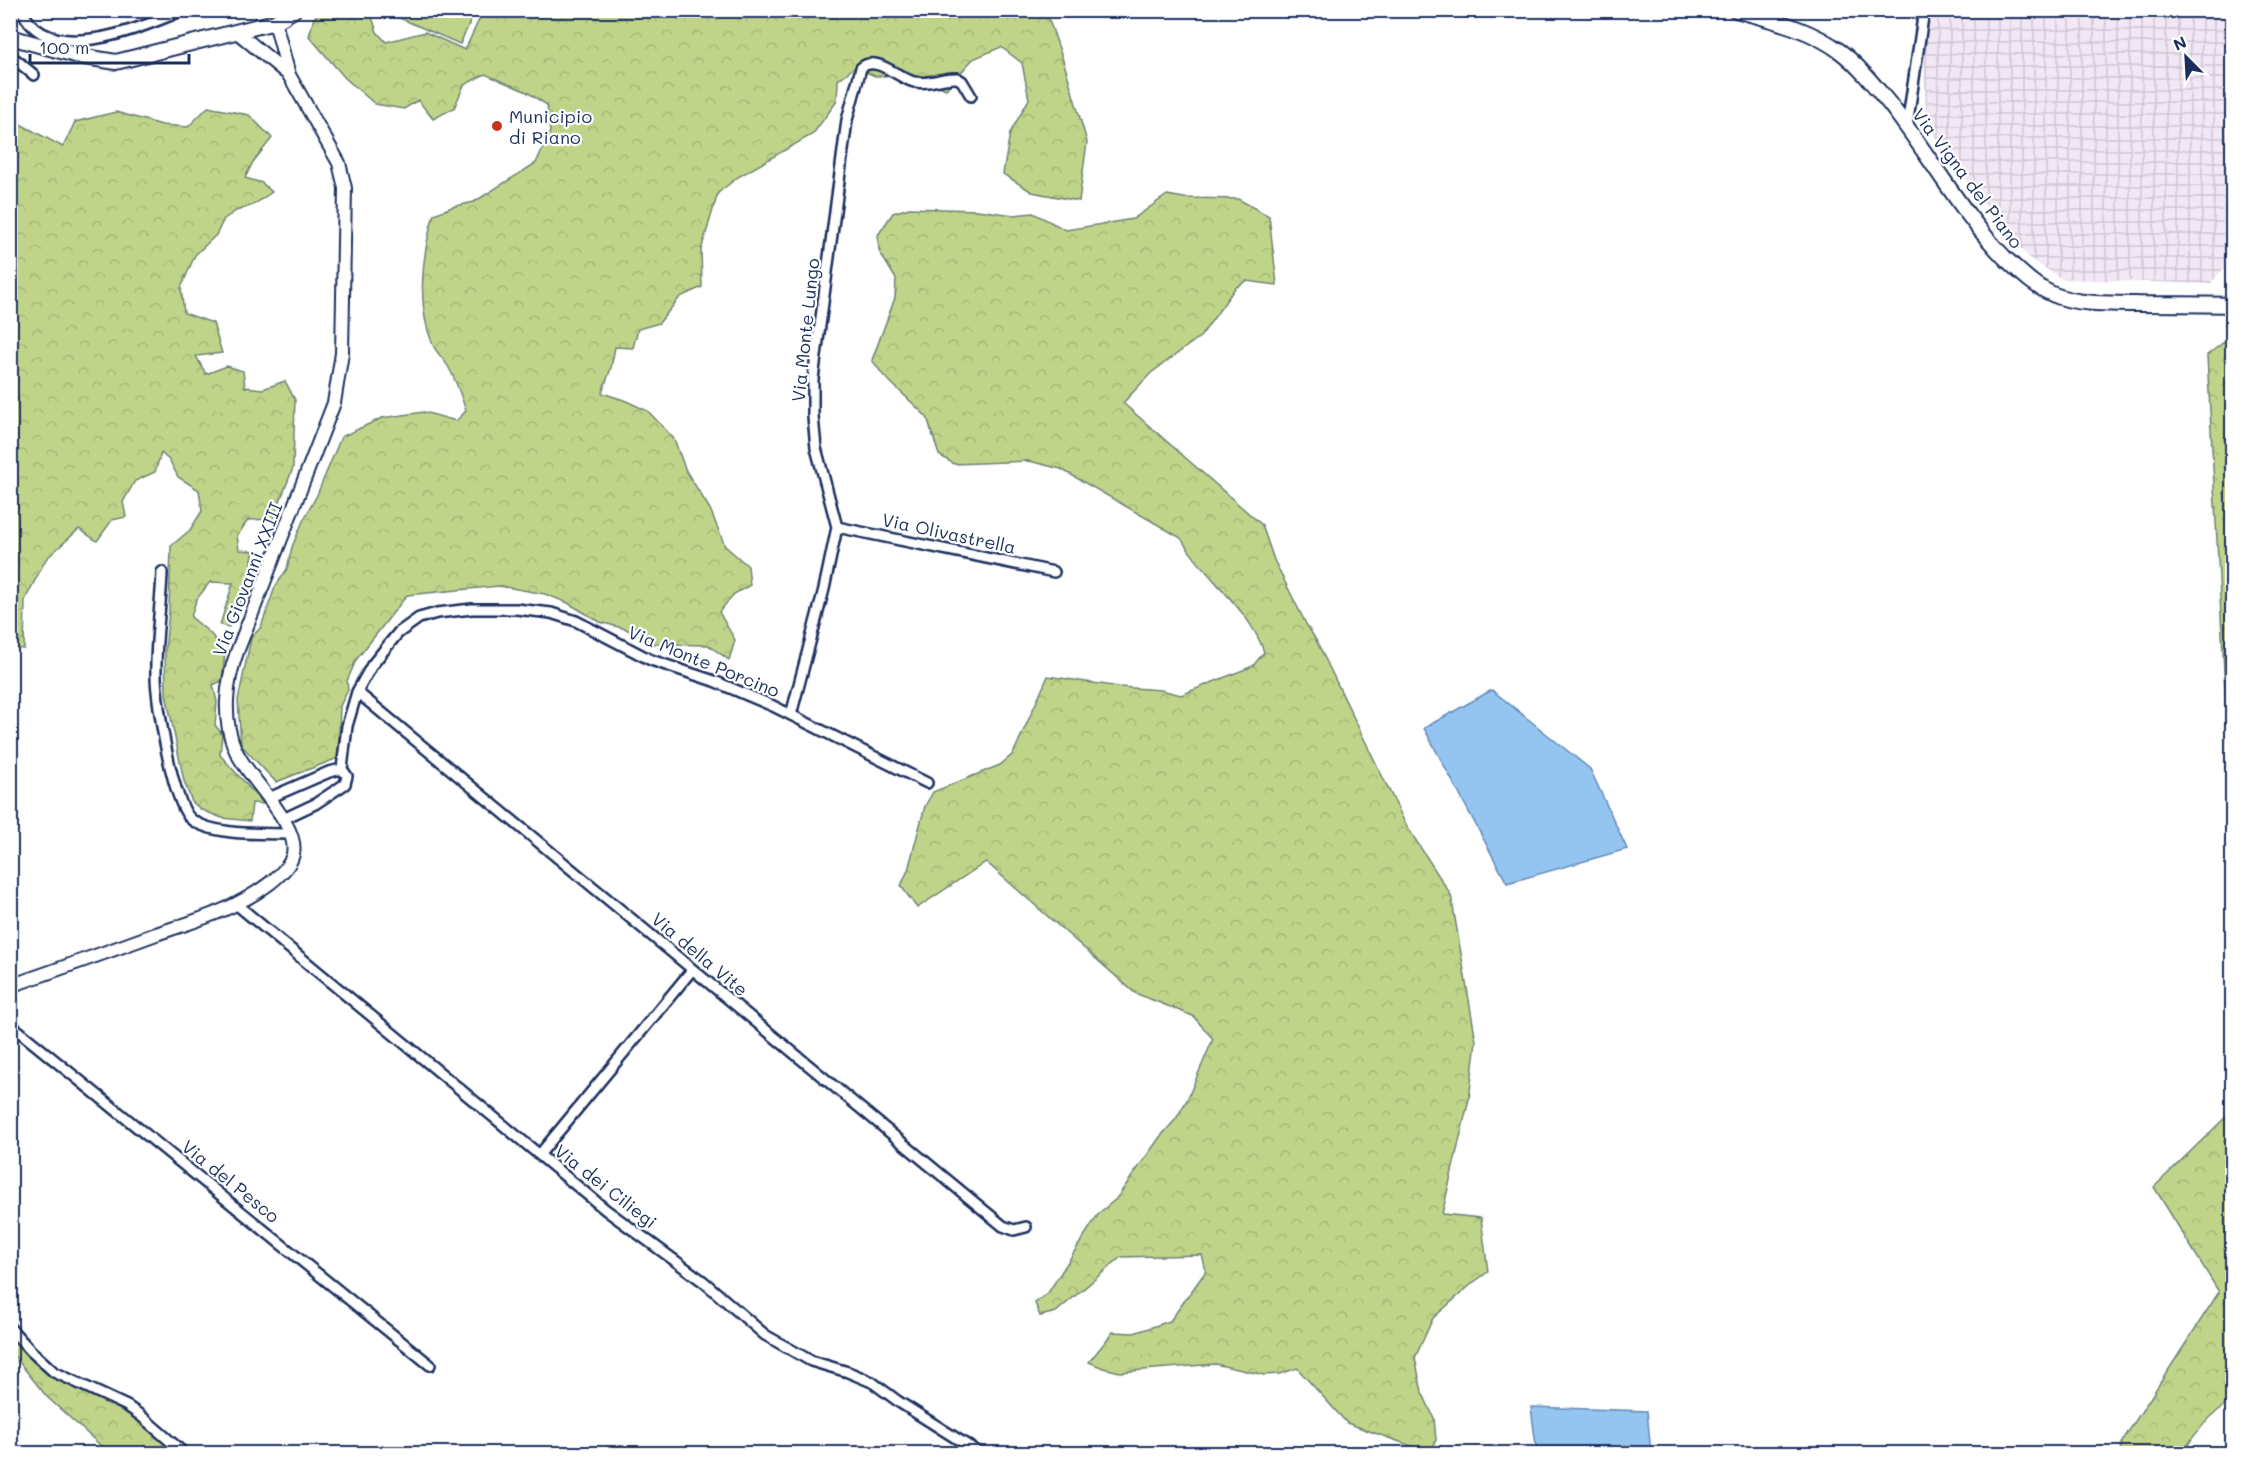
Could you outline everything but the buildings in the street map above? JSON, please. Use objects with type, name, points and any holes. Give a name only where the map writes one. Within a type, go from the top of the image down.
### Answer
[{"type":"main road","points":[[14,36],[56,43],[102,61],[116,62],[275,22],[294,10]]},
{"type":"main road","name":"Via Vigna del Piano","points":[[1736,10],[1805,32],[1840,52],[1861,70],[1907,126],[1983,233],[2015,267],[2039,288],[2060,297],[2092,303],[2232,305]]},
{"type":"street","points":[[21,10],[36,30],[56,43],[125,32],[183,10]]},
{"type":"street","points":[[1907,126],[1924,10]]},
{"type":"street","name":"Via Giovanni XXIII","points":[[10,986],[212,915],[236,904],[264,887],[289,864],[294,850],[283,819],[244,767],[231,738],[227,713],[229,680],[237,652],[331,411],[338,384],[342,353],[344,181],[336,158],[289,75],[275,22]]},
{"type":"street","name":"Via Giovanni XXIII","points":[[237,32],[289,75]]},
{"type":"street","points":[[10,55],[34,75]]},
{"type":"street","name":"Via Monte Lungo","points":[[791,715],[824,589],[837,527],[816,448],[813,379],[847,120],[861,68],[866,64],[875,64],[919,82],[957,78],[965,85],[971,96]]},
{"type":"street","name":"Via Olivastrella","points":[[837,527],[1054,572]]},
{"type":"street","points":[[162,572],[156,692],[173,784],[182,808],[193,821],[217,829],[290,834]]},
{"type":"street","name":"Via Monte Porcino","points":[[283,819],[315,804],[345,784],[348,776],[342,769],[347,726],[357,692],[378,656],[398,633],[419,618],[457,610],[516,609],[550,613],[568,618],[651,660],[714,681],[791,715],[927,783]]},
{"type":"street","name":"Via della Vite","points":[[357,692],[1003,1227],[1014,1230],[1026,1227]]},
{"type":"street","points":[[269,798],[329,772],[342,769]]},
{"type":"street","name":"Via dei Ciliegi","points":[[236,904],[606,1210],[704,1282],[765,1335],[811,1361],[872,1382],[899,1402],[981,1454]]},
{"type":"street","points":[[540,1154],[692,970]]},
{"type":"street","name":"Via del Pesco","points":[[10,1024],[430,1365]]},
{"type":"street","points":[[10,1328],[54,1372],[127,1406],[185,1454]]},
{"type":"shaded area","points":[[1932,11],[2232,11],[2232,223],[2224,227],[2224,268],[2210,284],[2062,279],[2029,258],[1943,152],[1926,119],[1924,47]]},
{"type":"green space","points":[[383,10],[475,11],[460,44]]},
{"type":"green space","points":[[321,11],[370,11],[377,32],[386,42],[425,32],[465,50],[483,11],[1046,11],[1087,142],[1079,201],[1032,192],[1003,174],[1010,133],[1029,99],[1022,63],[1001,47],[973,59],[946,89],[917,76],[875,76],[855,67],[838,80],[837,101],[813,134],[738,177],[718,193],[701,250],[702,287],[680,297],[659,323],[638,329],[633,348],[615,347],[611,368],[602,393],[648,411],[674,439],[686,471],[710,509],[725,546],[748,566],[750,585],[734,594],[719,612],[735,640],[729,660],[708,645],[655,644],[626,629],[600,622],[568,603],[545,594],[499,586],[407,595],[356,660],[347,681],[348,690],[340,706],[338,758],[276,782],[241,745],[238,700],[251,638],[261,627],[275,587],[287,569],[292,547],[341,437],[382,418],[424,412],[456,421],[466,411],[452,373],[433,345],[424,313],[424,263],[434,214],[474,202],[536,163],[550,132],[547,105],[527,92],[485,74],[464,85],[454,108],[433,119],[418,100],[404,109],[375,104],[345,78],[309,36],[314,18]]},
{"type":"green space","points":[[208,107],[249,115],[272,138],[253,162],[245,178],[262,183],[272,192],[253,205],[236,211],[224,219],[216,235],[195,255],[181,288],[184,313],[213,323],[222,353],[196,356],[206,374],[227,366],[243,371],[245,387],[263,389],[285,381],[295,400],[293,468],[273,519],[248,520],[237,536],[239,550],[254,551],[245,588],[229,627],[220,625],[233,583],[210,582],[196,600],[191,617],[210,633],[225,652],[222,681],[213,685],[217,702],[215,725],[222,734],[220,755],[264,804],[252,803],[250,821],[222,818],[202,810],[192,802],[184,781],[166,694],[165,651],[171,546],[190,530],[202,511],[199,490],[178,477],[170,461],[161,453],[155,472],[135,481],[123,502],[126,517],[112,520],[97,541],[79,529],[46,559],[25,600],[24,649],[11,648],[11,119],[63,147],[75,122],[116,112],[162,125],[188,127]]},
{"type":"green space","points":[[1167,195],[1184,198],[1238,199],[1269,216],[1277,285],[1246,281],[1235,288],[1201,336],[1151,373],[1123,403],[1262,525],[1274,560],[1316,640],[1406,825],[1451,895],[1476,1041],[1469,1099],[1442,1214],[1481,1218],[1488,1272],[1433,1318],[1415,1358],[1422,1392],[1434,1418],[1436,1440],[1431,1453],[1347,1423],[1297,1368],[1280,1374],[1264,1375],[1215,1364],[1120,1372],[1089,1362],[1113,1332],[1134,1333],[1170,1321],[1206,1271],[1202,1255],[1121,1257],[1056,1312],[1040,1316],[1035,1303],[1048,1293],[1099,1213],[1116,1199],[1160,1137],[1176,1119],[1187,1100],[1213,1039],[1193,1016],[1135,993],[986,862],[917,908],[901,886],[908,870],[925,806],[933,792],[1000,765],[1013,754],[1048,676],[1119,687],[1161,690],[1181,695],[1253,666],[1264,652],[1248,621],[1181,538],[1061,469],[1029,461],[954,464],[939,455],[927,417],[883,375],[872,360],[895,298],[896,279],[879,251],[878,235],[893,213],[909,208],[977,210],[1014,215],[1033,213],[1066,230],[1133,219]]},
{"type":"green space","points":[[2232,336],[2232,820],[2207,355]]},
{"type":"green space","points":[[2232,1111],[2232,1400],[2204,1424],[2183,1453],[2119,1453],[2123,1440],[2219,1292],[2154,1187]]},
{"type":"green space","points":[[11,1337],[53,1375],[96,1395],[146,1425],[181,1453],[109,1453],[47,1397],[11,1352]]},
{"type":"water","points":[[1492,690],[1590,769],[1627,849],[1507,883],[1424,728]]},
{"type":"water","points":[[1531,1407],[1647,1411],[1651,1453],[1537,1453]]},
{"type":"place","name":"Municipio di Riano","points":[[497,126]]}]
